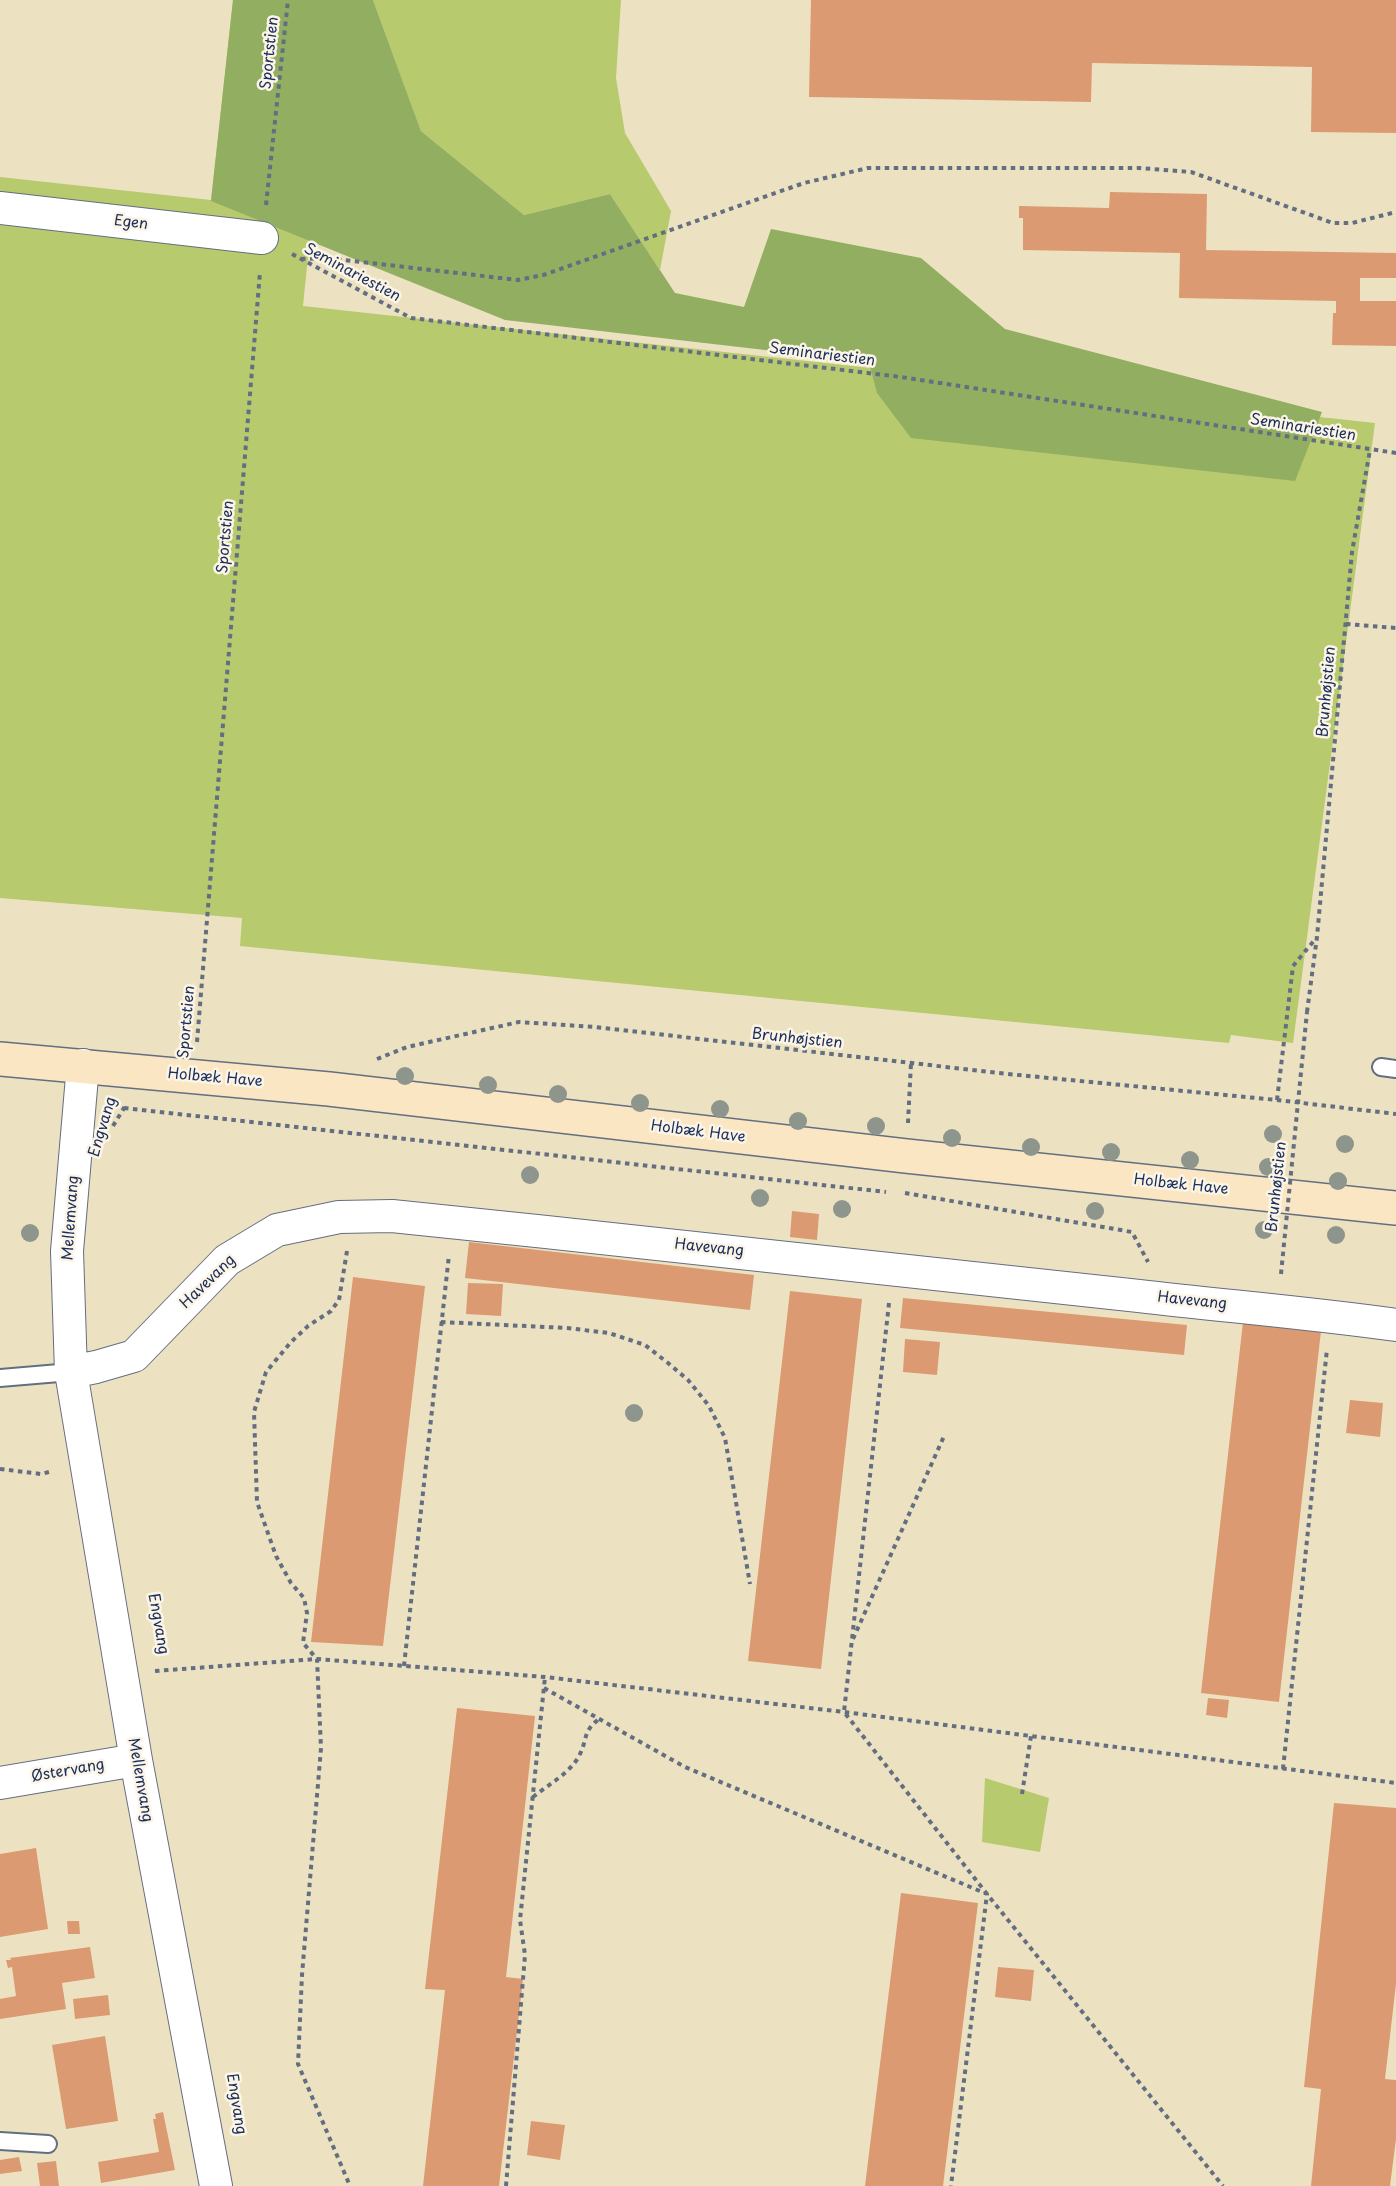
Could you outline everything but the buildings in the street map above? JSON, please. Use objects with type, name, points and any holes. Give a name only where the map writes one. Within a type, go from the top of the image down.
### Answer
[{"type":"street","name":"Egen","points":[[0,208],[262,238]]},
{"type":"street","name":"Holbæk Have","points":[[0,1059],[329,1089],[906,1156],[1396,1208]]},
{"type":"street","name":"Mellemvang","points":[[83,1065],[68,1251],[71,1372],[136,1760],[216,2186]]},
{"type":"street","name":"Havevang","points":[[71,1372],[96,1368],[134,1356],[227,1260],[278,1230],[339,1217],[392,1216],[893,1267],[1396,1325]]},
{"type":"street","name":"Østervang","points":[[0,1783],[136,1760]]},
{"type":"lane","points":[[0,1378],[71,1372]]},
{"type":"lane","points":[[0,2141],[48,2144]]},
{"type":"path","name":"Sportstien","points":[[194,1077],[262,238],[288,0]]},
{"type":"path","points":[[301,259],[327,258],[518,280],[543,275],[804,183],[868,168],[1139,168],[1191,172],[1333,223],[1352,223],[1396,212]]},
{"type":"path","name":"Seminariestien","points":[[262,238],[411,318],[901,377],[1396,453]]},
{"type":"path","name":"Brunhøjstien","points":[[1281,1274],[1307,1011],[1317,937],[1352,552],[1370,450]]},
{"type":"path","points":[[1346,624],[1396,628]]},
{"type":"path","points":[[1277,1100],[1293,966],[1317,937]]},
{"type":"path","name":"Brunhøjstien","points":[[376,1059],[407,1047],[519,1022],[595,1027],[1008,1074],[1396,1114]]},
{"type":"path","name":"Engvang","points":[[111,1135],[113,1125],[124,1108],[129,1070]]},
{"type":"path","points":[[124,1108],[893,1192]]},
{"type":"path","points":[[339,1217],[348,1252],[339,1300],[331,1311],[308,1326],[291,1342],[266,1372],[254,1412],[257,1502],[276,1556],[291,1583],[304,1598],[307,1613],[303,1643],[317,1659],[321,1748],[302,1975],[298,2064],[350,2186]]},
{"type":"path","points":[[404,1666],[452,1222]]},
{"type":"path","points":[[893,1267],[844,1712],[987,1894],[1223,2186]]},
{"type":"path","points":[[1283,1769],[1331,1316]]},
{"type":"path","points":[[441,1322],[567,1328],[609,1333],[645,1345],[668,1363],[688,1380],[709,1406],[725,1438],[750,1584]]},
{"type":"path","points":[[851,1643],[945,1434]]},
{"type":"path","points":[[0,1469],[41,1474],[87,1466]]},
{"type":"path","points":[[317,1659],[545,1677],[844,1712],[1396,1783]]},
{"type":"path","name":"Engvang","points":[[156,1683],[154,1671],[317,1659]]},
{"type":"path","points":[[506,2186],[525,1955],[520,1920],[545,1677]]},
{"type":"path","points":[[544,1688],[685,1767],[987,1894]]},
{"type":"path","points":[[533,1798],[569,1769],[579,1756],[588,1727],[598,1719]]},
{"type":"path","points":[[1023,1794],[1032,1736]]},
{"type":"path","points":[[951,2186],[987,1894]]},
{"type":"green space","points":[[233,0],[334,0],[303,306],[1375,423],[1293,1043],[1231,1035],[1229,1043],[240,946],[242,918],[0,898],[0,177],[211,200]]},
{"type":"green space","points":[[233,0],[373,0],[421,131],[524,215],[610,194],[675,293],[744,307],[771,229],[921,258],[1005,329],[1322,412],[1295,481],[911,438],[877,393],[869,362],[505,320],[211,201]]},
{"type":"green space","points":[[373,0],[621,0],[616,78],[625,133],[671,211],[660,270],[610,194],[524,215],[421,131]]},
{"type":"green space","points":[[985,1778],[1049,1798],[1040,1852],[982,1842]]}]
